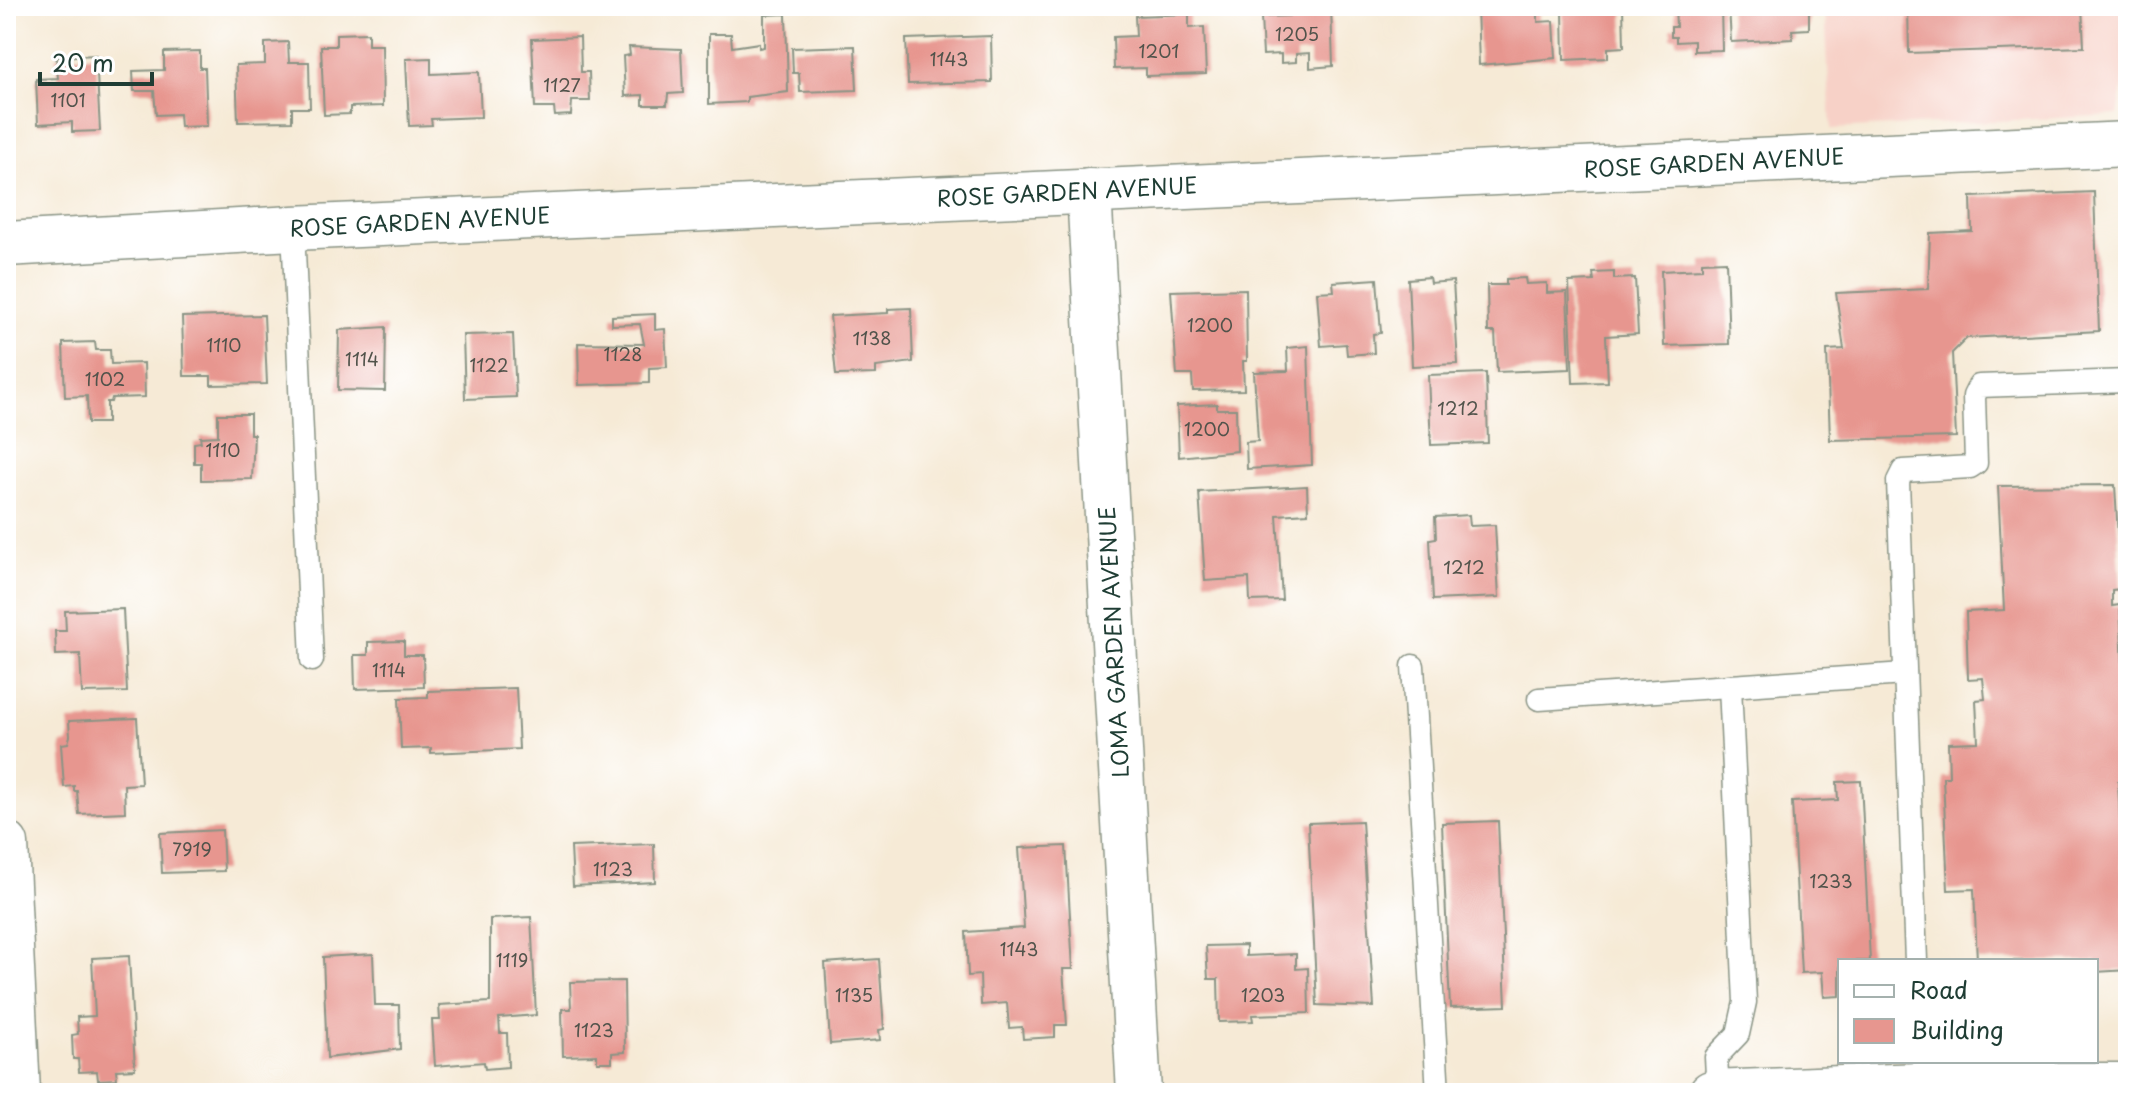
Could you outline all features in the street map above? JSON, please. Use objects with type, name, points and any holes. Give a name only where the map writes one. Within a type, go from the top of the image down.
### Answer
[{"type":"street","name":"ROSE GARDEN AVENUE","points":[[6,244],[293,228],[2128,144]]},
{"type":"street","name":"LOMA GARDEN AVENUE","points":[[1089,191],[1139,1093]]},
{"type":"street","points":[[6,844],[18,1093]]},
{"type":"street","points":[[1711,1093],[1920,1073],[2128,1085]]},
{"type":"lane","points":[[293,228],[312,660]]},
{"type":"lane","points":[[1916,959],[1898,481],[1903,471],[1970,467],[1976,463],[1974,396],[1979,386],[2128,381]]},
{"type":"lane","points":[[1413,666],[1438,1093]]},
{"type":"lane","points":[[1539,699],[1905,674]]},
{"type":"lane","points":[[1718,1093],[1716,1057],[1738,1034],[1745,1002],[1730,686]]},
{"type":"shaded area","points":[[1825,6],[2128,6],[2128,60],[2118,115],[1831,129]]},
{"type":"building","points":[[1289,6],[1331,6],[1333,66],[1310,68],[1310,53],[1296,54],[1296,62],[1281,63],[1281,54],[1263,55],[1261,17],[1289,16]]},
{"type":"building","points":[[1477,6],[1538,6],[1538,22],[1554,21],[1556,58],[1479,65]]},
{"type":"building","points":[[1556,6],[1623,6],[1624,47],[1608,48],[1608,58],[1564,60],[1563,11],[1556,12]]},
{"type":"building","points":[[1675,6],[1721,6],[1722,50],[1694,51],[1694,41],[1676,42],[1676,37],[1671,37],[1671,27],[1676,27]]},
{"type":"building","points":[[1729,6],[1809,6],[1809,29],[1792,30],[1793,39],[1731,42]]},
{"type":"building","points":[[1908,6],[2082,6],[2084,47],[1909,53]]},
{"type":"building","points":[[786,14],[788,92],[747,97],[747,102],[709,104],[709,34],[731,34],[732,47],[759,43],[759,48],[764,47],[764,15]]},
{"type":"building","points":[[1189,14],[1189,28],[1204,27],[1206,74],[1146,76],[1146,68],[1114,69],[1113,37],[1136,36],[1135,16]]},
{"type":"building","points":[[368,33],[368,45],[382,45],[383,106],[350,107],[350,114],[324,115],[321,46],[336,46],[336,34]]},
{"type":"building","points":[[991,36],[992,82],[908,84],[906,39]]},
{"type":"building","points":[[580,37],[581,72],[589,72],[590,101],[572,101],[571,115],[555,116],[554,108],[535,108],[532,39]]},
{"type":"building","points":[[288,42],[289,62],[309,62],[310,108],[292,108],[292,121],[238,122],[236,65],[265,64],[265,43]]},
{"type":"building","points":[[855,46],[857,90],[800,92],[799,73],[793,73],[792,48]]},
{"type":"building","points":[[629,47],[681,49],[683,93],[668,94],[667,105],[643,105],[643,95],[625,96],[623,56],[630,55]]},
{"type":"building","points":[[200,51],[200,68],[205,68],[207,126],[180,127],[179,114],[156,115],[154,91],[134,91],[133,71],[164,70],[164,52]]},
{"type":"building","points":[[96,55],[100,131],[72,132],[72,122],[38,124],[36,79],[58,78],[56,57]]},
{"type":"building","points":[[431,58],[431,74],[479,72],[481,117],[431,119],[432,125],[409,126],[406,59]]},
{"type":"building","points":[[2094,192],[2099,331],[1967,338],[1952,353],[1956,437],[1830,440],[1827,350],[1844,349],[1836,293],[1928,289],[1930,233],[1972,231],[1971,197]]},
{"type":"building","points":[[1726,261],[1729,344],[1664,346],[1661,271],[1702,269],[1702,262]]},
{"type":"building","points":[[1614,272],[1614,279],[1635,278],[1638,334],[1606,336],[1608,382],[1573,383],[1569,282],[1594,281],[1593,273]]},
{"type":"building","points":[[1429,277],[1430,283],[1453,281],[1458,364],[1412,366],[1408,279]]},
{"type":"building","points":[[1525,278],[1526,284],[1547,283],[1547,293],[1567,292],[1570,369],[1497,372],[1495,332],[1488,332],[1487,285],[1506,285],[1506,279]]},
{"type":"building","points":[[1377,279],[1381,333],[1373,334],[1374,353],[1347,355],[1346,344],[1321,346],[1317,292],[1334,291],[1333,282]]},
{"type":"building","points":[[1246,289],[1247,361],[1243,361],[1244,390],[1193,391],[1192,375],[1177,375],[1171,291]]},
{"type":"building","points":[[911,308],[913,362],[876,367],[876,374],[836,375],[830,316],[888,313],[888,309]]},
{"type":"building","points":[[655,314],[655,330],[665,329],[667,367],[649,368],[649,383],[579,385],[578,343],[644,344],[640,324],[612,325],[612,316]]},
{"type":"building","points":[[264,315],[267,384],[211,385],[211,376],[184,376],[182,317]]},
{"type":"building","points":[[386,327],[385,391],[338,390],[339,330]]},
{"type":"building","points":[[513,334],[516,397],[465,399],[463,335]]},
{"type":"building","points":[[95,342],[96,350],[110,350],[111,364],[144,363],[145,397],[112,398],[111,402],[107,402],[107,423],[88,423],[87,396],[65,397],[63,343]]},
{"type":"building","points":[[1308,346],[1312,465],[1247,469],[1246,442],[1258,441],[1254,372],[1288,371],[1287,348]]},
{"type":"building","points":[[1486,373],[1488,443],[1431,445],[1428,375]]},
{"type":"building","points":[[1217,404],[1217,409],[1236,409],[1237,451],[1179,457],[1177,406]]},
{"type":"building","points":[[218,414],[250,414],[250,434],[254,434],[252,479],[201,480],[201,463],[194,463],[194,443],[201,442],[200,437],[218,436]]},
{"type":"building","points":[[2115,485],[2121,589],[2112,590],[2112,606],[2120,605],[2128,772],[2128,781],[2118,782],[2128,970],[2098,972],[2098,959],[1977,959],[1974,889],[1948,890],[1943,777],[1949,777],[1948,743],[1978,742],[1976,700],[1985,699],[1983,678],[1968,679],[1966,612],[2004,610],[1998,486]]},
{"type":"building","points":[[1307,486],[1308,513],[1277,515],[1282,600],[1250,601],[1249,578],[1205,581],[1199,492]]},
{"type":"building","points":[[1469,515],[1470,526],[1495,525],[1499,597],[1433,600],[1430,539],[1436,538],[1435,517]]},
{"type":"building","points":[[123,609],[127,692],[82,693],[80,654],[56,655],[55,631],[66,631],[65,611]]},
{"type":"building","points":[[404,641],[404,655],[423,655],[424,687],[355,689],[354,655],[368,655],[368,642]]},
{"type":"building","points":[[516,688],[519,749],[431,753],[431,748],[401,749],[399,698],[428,697],[428,691]]},
{"type":"building","points":[[137,718],[141,784],[124,785],[125,812],[79,814],[77,791],[74,791],[74,786],[64,787],[61,744],[68,743],[69,721]]},
{"type":"building","points":[[1861,781],[1870,959],[1838,959],[1838,996],[1824,997],[1822,972],[1801,973],[1792,802],[1838,800],[1837,782]]},
{"type":"building","points":[[1362,821],[1374,1007],[1317,1005],[1308,823]]},
{"type":"building","points":[[1498,821],[1506,1006],[1450,1008],[1442,823]]},
{"type":"building","points":[[222,830],[224,871],[162,873],[160,833]]},
{"type":"building","points":[[654,844],[655,882],[573,886],[571,847]]},
{"type":"building","points":[[1066,846],[1073,969],[1063,969],[1067,1025],[1055,1025],[1055,1037],[1023,1039],[1022,1027],[1009,1028],[1007,1003],[981,1005],[980,975],[968,976],[966,932],[1024,928],[1019,848]]},
{"type":"building","points":[[531,917],[536,1015],[499,1018],[500,1033],[507,1033],[508,1067],[485,1069],[484,1062],[435,1066],[432,1020],[440,1020],[439,1005],[490,1002],[490,919]]},
{"type":"building","points":[[1246,945],[1246,956],[1296,954],[1296,969],[1308,968],[1309,1013],[1252,1015],[1253,1021],[1219,1022],[1218,979],[1208,979],[1206,946]]},
{"type":"building","points":[[373,954],[375,1005],[399,1005],[400,1049],[327,1058],[323,957]]},
{"type":"building","points":[[129,956],[135,1069],[116,1070],[117,1079],[98,1080],[97,1071],[79,1072],[78,1059],[73,1059],[72,1035],[78,1034],[77,1017],[95,1016],[92,958]]},
{"type":"building","points":[[879,959],[884,1029],[879,1030],[880,1040],[830,1044],[825,963]]},
{"type":"building","points":[[624,981],[625,1052],[612,1053],[612,1062],[597,1062],[597,1055],[563,1056],[562,1009],[571,1009],[570,982]]}]
